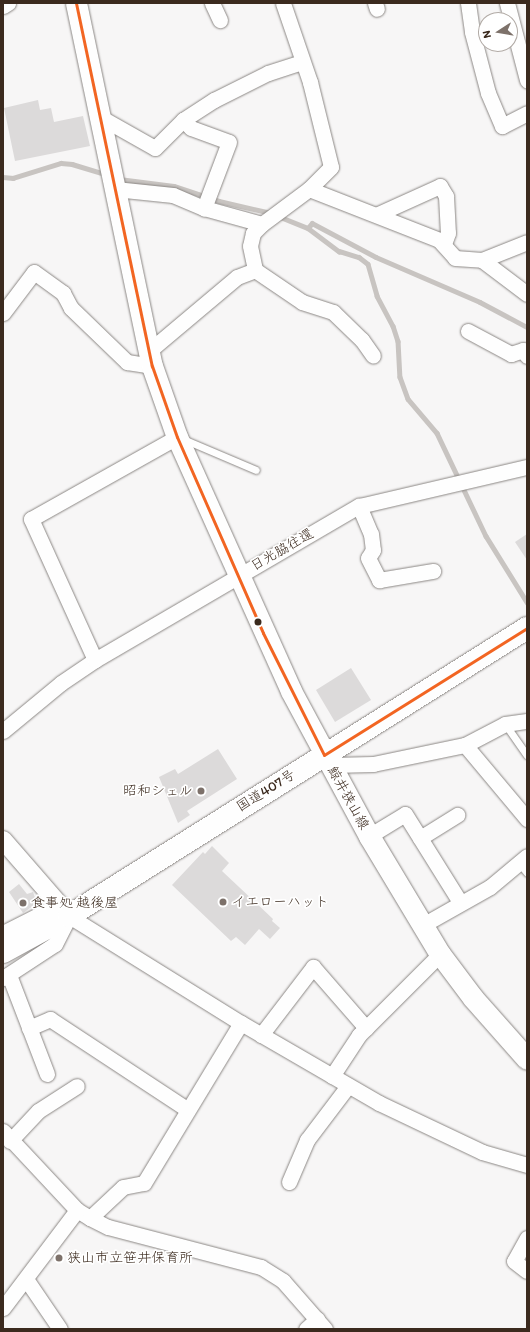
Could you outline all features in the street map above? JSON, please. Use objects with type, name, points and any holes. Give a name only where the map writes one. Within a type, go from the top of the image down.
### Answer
[{"type":"highway","name":"国道407号","points":[[3,952],[63,911],[327,760],[527,628]]},
{"type":"main road","name":"鯨井狭山線","points":[[76,3],[150,359],[177,437],[272,652],[327,760],[369,836],[421,926],[440,954],[473,998],[527,1059]]},
{"type":"street","points":[[3,6],[8,3]]},
{"type":"street","points":[[212,3],[220,20]]},
{"type":"street","points":[[283,3],[302,62],[331,167],[286,209],[253,232],[250,246],[255,270],[302,302],[333,312],[362,340],[373,356]]},
{"type":"street","points":[[468,3],[472,32],[488,93],[502,126],[527,113]]},
{"type":"street","points":[[507,3],[526,72]]},
{"type":"street","points":[[100,117],[155,148],[183,120],[214,100],[268,73],[302,62]]},
{"type":"street","points":[[183,120],[192,128],[228,142],[205,207]]},
{"type":"street","points":[[114,182],[174,195],[205,207],[266,222]]},
{"type":"street","points":[[378,214],[440,186],[446,196],[448,233],[444,244]]},
{"type":"street","points":[[309,189],[378,214],[444,244],[455,258],[482,260],[527,242]]},
{"type":"street","points":[[482,260],[527,294]]},
{"type":"street","points":[[3,313],[34,272],[63,293],[71,308],[127,362],[150,359],[237,277],[255,270]]},
{"type":"street","points":[[468,331],[511,354],[523,350],[527,356]]},
{"type":"street","points":[[95,660],[31,519],[177,437]]},
{"type":"street","name":"日光脇往還","points":[[3,731],[61,683],[95,660],[359,506],[452,482],[527,467]]},
{"type":"street","points":[[359,506],[371,534],[373,550],[368,558],[379,580],[433,571]]},
{"type":"street","points":[[327,760],[374,764],[465,745],[505,724],[527,721]]},
{"type":"street","points":[[465,745],[527,819]]},
{"type":"street","points":[[369,836],[405,814],[460,902]]},
{"type":"street","points":[[420,838],[457,815]]},
{"type":"street","points":[[3,840],[63,911],[241,1023],[379,1103],[482,1152],[527,1165]]},
{"type":"street","points":[[421,926],[460,902],[490,887],[525,864]]},
{"type":"street","points":[[3,933],[63,911]]},
{"type":"street","points":[[47,1074],[6,976],[55,944],[63,911]]},
{"type":"street","points":[[332,1076],[366,1028],[440,954]]},
{"type":"street","points":[[261,1035],[313,966],[366,1028]]},
{"type":"street","points":[[29,1028],[50,1019],[188,1110]]},
{"type":"street","points":[[90,1218],[123,1187],[144,1184],[241,1023]]},
{"type":"street","points":[[77,1086],[38,1111],[7,1136],[77,1210],[90,1218],[108,1227],[260,1267],[284,1281],[321,1324],[306,1329]]},
{"type":"street","points":[[289,1182],[307,1140],[348,1086]]},
{"type":"street","points":[[3,1308],[77,1210]]},
{"type":"street","points":[[527,1238],[514,1261],[527,1271]]},
{"type":"street","points":[[26,1279],[60,1329]]},
{"type":"lane","points":[[177,437],[256,470]]},
{"type":"lane","points":[[505,724],[527,755]]},
{"type":"building","points":[[38,100],[40,110],[51,108],[54,122],[83,116],[90,146],[15,161],[4,108]]},
{"type":"building","points":[[527,534],[527,560],[515,542]]},
{"type":"building","points":[[351,668],[371,700],[335,722],[316,690]]},
{"type":"building","points":[[218,749],[237,779],[187,811],[190,815],[178,823],[159,777],[175,769],[178,774]]},
{"type":"building","name":"イエローハット","points":[[212,846],[229,863],[222,871],[273,919],[272,921],[280,928],[270,939],[259,929],[245,945],[236,937],[231,941],[172,885],[203,852],[205,854]]},
{"type":"building","points":[[19,884],[27,894],[33,892],[37,903],[23,913],[9,892]]},
{"type":"waterway","points":[[3,177],[13,178],[61,163],[72,164],[107,175]]},
{"type":"waterway","points":[[119,179],[174,186],[219,201],[271,213]]},
{"type":"waterway","points":[[278,216],[308,228],[339,251],[359,257],[368,264],[377,296],[393,326],[398,341],[400,377],[408,399],[437,433],[486,536],[527,602]]},
{"type":"waterway","points":[[308,228],[312,223],[376,257],[480,302],[527,327]]},
{"type":"transit line","points":[[76,3],[152,366],[177,437],[263,633],[324,755]]},
{"type":"transit line","points":[[324,755],[527,628]]},
{"type":"place","name":"昭和シェル","points":[[201,791]]},
{"type":"place","name":"イエローハット","points":[[223,902]]},
{"type":"place","name":"食事処 越後屋","points":[[23,903]]},
{"type":"place","name":"狭山市立笹井保育所","points":[[59,1258]]}]
